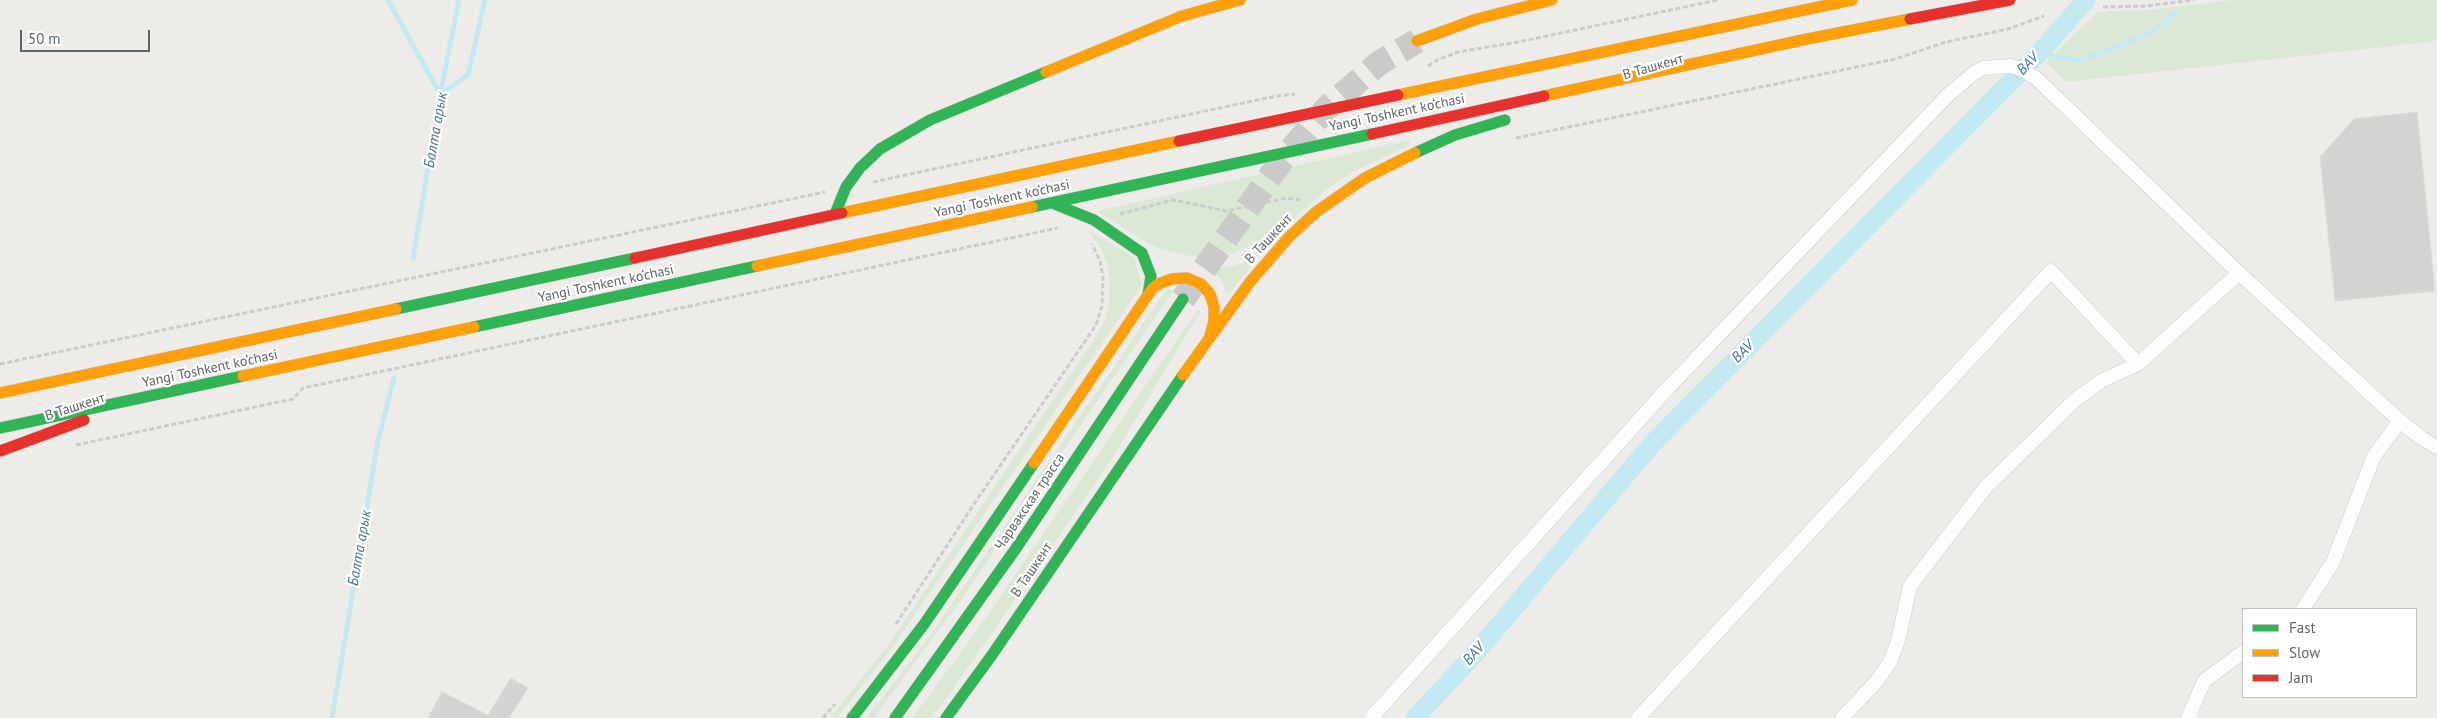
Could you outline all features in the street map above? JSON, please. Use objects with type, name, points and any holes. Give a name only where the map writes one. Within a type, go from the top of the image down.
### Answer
[{"type":"main road","points":[[835,214],[846,187],[860,168],[880,149],[921,124],[1182,16],[1240,0]]},
{"type":"main road","points":[[1417,41],[1477,19],[1552,0]]},
{"type":"main road","name":"Yangi Toshkent ko‘chasi","points":[[0,392],[1852,0]]},
{"type":"main road","name":"Yangi Toshkent ko‘chasi","points":[[0,428],[1807,39],[2010,0]]},
{"type":"main road","name":"В Ташкент","points":[[1636,88],[1807,39]]},
{"type":"main road","name":"В Ташкент","points":[[946,718],[992,655],[1210,336],[1269,259],[1316,212],[1365,178],[1424,148],[1455,136],[1521,116]]},
{"type":"main road","points":[[1052,203],[1094,220],[1137,248],[1146,258],[1151,276],[1148,295]]},
{"type":"main road","points":[[852,718],[924,623],[1148,295],[1158,284],[1172,278],[1187,278],[1200,284],[1210,294],[1214,307],[1214,321],[1210,336]]},
{"type":"main road","name":"Чарвакская трасса","points":[[895,718],[952,642],[1183,298]]},
{"type":"main road","name":"В Ташкент","points":[[0,451],[46,432],[161,394]]},
{"type":"street","points":[[1371,718],[1668,388],[1948,95],[1974,73],[1983,68],[2001,66],[2020,68],[2036,78],[2239,273],[2400,421],[2420,437],[2437,447]]},
{"type":"street","points":[[1638,718],[2051,271],[2138,364]]},
{"type":"street","points":[[1842,718],[1876,682],[1890,662],[1898,641],[1910,586],[1985,488],[2075,400],[2101,381],[2138,364],[2239,273]]},
{"type":"street","points":[[2304,608],[2334,562],[2374,456],[2400,421]]},
{"type":"street","points":[[2188,718],[2204,681],[2242,653]]},
{"type":"path","points":[[2103,7],[2146,6],[2194,0]]},
{"type":"path","points":[[1506,140],[1895,59],[1946,42],[2008,29],[2044,16]]},
{"type":"path","points":[[1094,220],[1173,200],[1227,211],[1287,198],[1297,198],[1316,212]]},
{"type":"path","points":[[70,447],[293,399],[303,388],[1062,227]]},
{"type":"path","points":[[892,631],[974,504],[1096,325],[1102,306],[1103,277],[1100,261],[1089,241]]},
{"type":"path","points":[[823,718],[840,698]]},
{"type":"green space","points":[[2234,0],[2437,0],[2437,41],[2066,82],[2046,62],[2098,12],[2147,10]]},
{"type":"green space","points":[[1409,140],[1410,145],[1353,172],[1330,187],[1279,230],[1264,240],[1232,253],[1197,257],[1164,250],[1149,244],[1097,211]]},
{"type":"green space","points":[[1088,230],[1134,257],[1142,285],[892,648],[837,718],[830,718],[888,645],[1099,332],[1106,317],[1109,301],[1109,270],[1101,248]]},
{"type":"green space","points":[[1248,261],[1255,261],[1227,296],[1222,281],[1211,269],[1235,266]]},
{"type":"green space","points":[[1167,289],[1173,291],[956,607],[874,718],[866,718],[924,644]]},
{"type":"green space","points":[[1198,309],[1200,313],[1106,468],[951,692],[931,718],[912,718],[973,636]]},
{"type":"building","points":[[2417,112],[2435,291],[2335,301],[2320,157],[2354,119]]},
{"type":"building","points":[[511,678],[528,688],[509,718],[428,718],[442,692],[488,715]]},
{"type":"waterway","points":[[388,0],[440,94]]},
{"type":"waterway","name":"Балта арык","points":[[413,259],[440,95],[459,0]]},
{"type":"waterway","points":[[441,94],[468,75],[485,0]]},
{"type":"waterway","name":"BAV","points":[[1415,718],[1473,656],[1652,444],[2039,53],[2086,0]]},
{"type":"waterway","points":[[2039,53],[2081,61],[2150,33],[2175,13]]},
{"type":"waterway","name":"Балта арык","points":[[332,718],[378,441],[394,378]]},
{"type":"tunnel","points":[[1183,299],[1282,160],[1327,108],[1379,63],[1417,41]]},
{"type":"traffic: fast","points":[[835,214],[846,187],[860,168],[880,149],[930,120],[1046,72]]},
{"type":"traffic: fast","points":[[1415,153],[1455,135],[1505,120]]},
{"type":"traffic: fast","points":[[1032,207],[1372,134]]},
{"type":"traffic: fast","points":[[1052,203],[1094,220],[1142,253],[1151,276],[1148,295]]},
{"type":"traffic: fast","points":[[396,309],[635,258]]},
{"type":"traffic: fast","points":[[474,327],[757,266]]},
{"type":"traffic: fast","points":[[895,718],[1017,547],[1183,299]]},
{"type":"traffic: fast","points":[[946,718],[992,655],[1183,375]]},
{"type":"traffic: fast","points":[[0,428],[243,376]]},
{"type":"traffic: fast","points":[[852,718],[925,623],[1034,463]]},
{"type":"traffic: slow","points":[[1046,72],[1182,16],[1240,0]]},
{"type":"traffic: slow","points":[[1417,41],[1477,19],[1552,0]]},
{"type":"traffic: slow","points":[[1398,95],[1852,0]]},
{"type":"traffic: slow","points":[[1544,96],[1807,39],[1910,19]]},
{"type":"traffic: slow","points":[[842,213],[1179,141]]},
{"type":"traffic: slow","points":[[1183,375],[1250,282],[1289,237],[1316,212],[1365,178],[1415,153]]},
{"type":"traffic: slow","points":[[757,266],[1032,207]]},
{"type":"traffic: slow","points":[[1034,463],[1152,289],[1158,284],[1172,279],[1187,278],[1201,284],[1210,294],[1214,307],[1214,321],[1210,336]]},
{"type":"traffic: slow","points":[[0,393],[396,309]]},
{"type":"traffic: slow","points":[[243,376],[474,327]]},
{"type":"traffic: jam","points":[[1910,19],[2010,0]]},
{"type":"traffic: jam","points":[[1179,141],[1398,95]]},
{"type":"traffic: jam","points":[[1372,134],[1544,96]]},
{"type":"traffic: jam","points":[[635,258],[842,213]]},
{"type":"traffic: jam","points":[[0,451],[84,420]]}]
